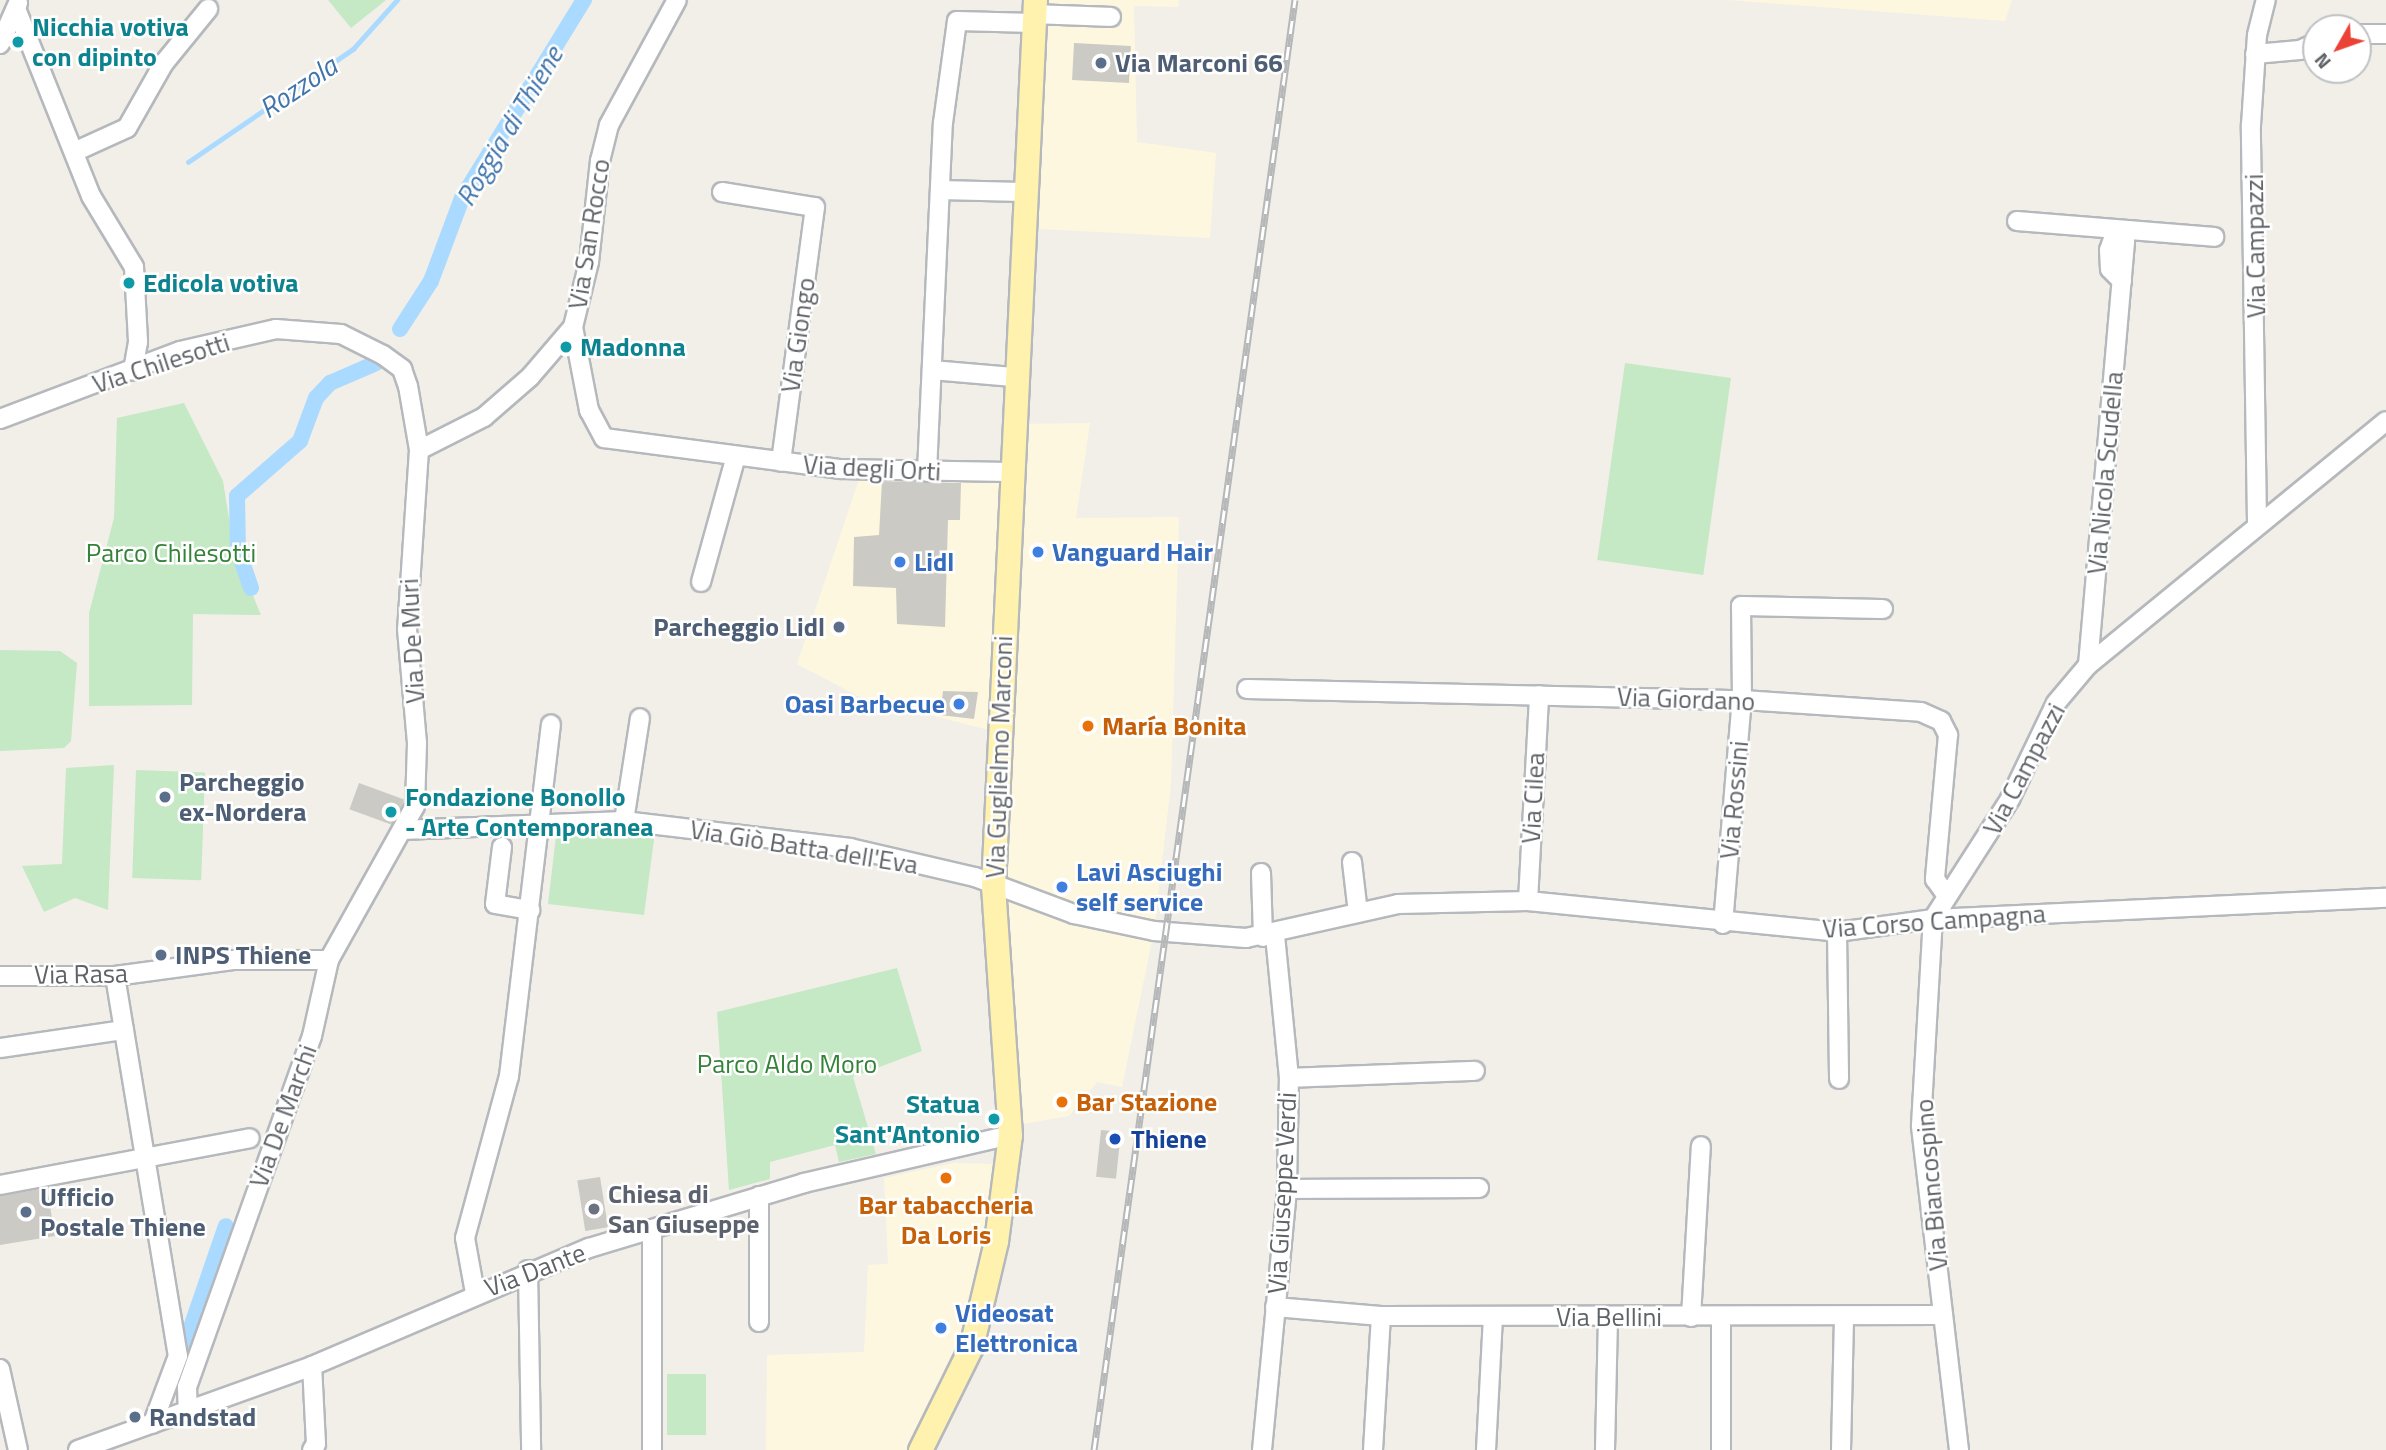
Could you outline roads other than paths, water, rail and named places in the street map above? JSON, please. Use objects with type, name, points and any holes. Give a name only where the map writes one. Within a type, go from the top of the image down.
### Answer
[{"type":"main road","name":"Via Guglielmo Marconi","points":[[920,1450],[971,1347],[996,1241],[1010,1135],[993,887],[1013,377],[1034,12]]},
{"type":"street","name":"Via San Rocco","points":[[419,450],[484,417],[530,377],[573,327],[589,262],[600,160],[609,125],[677,0]]},
{"type":"street","name":"Via Campazzi","points":[[2257,522],[2255,54],[2266,0]]},
{"type":"street","points":[[0,44],[18,5]]},
{"type":"street","points":[[18,5],[91,196],[134,267],[138,342],[133,372]]},
{"type":"street","points":[[74,152],[127,128],[164,63],[208,9]]},
{"type":"street","points":[[927,472],[943,123],[957,21],[1034,12],[1111,17]]},
{"type":"street","points":[[2255,54],[2302,49]]},
{"type":"street","points":[[940,190],[1023,192]]},
{"type":"street","name":"Via Giongo","points":[[722,192],[815,207],[781,463]]},
{"type":"street","points":[[2017,222],[2214,237]]},
{"type":"street","name":"Via Nicola Scudella","points":[[2088,664],[2122,281],[2110,269],[2109,250],[2116,230]]},
{"type":"street","name":"Via degli Orti","points":[[573,327],[598,434],[735,459],[927,472],[1009,471]]},
{"type":"street","name":"Via Chilesotti","points":[[0,419],[133,372],[180,351],[276,329],[341,334],[402,369],[419,450]]},
{"type":"street","points":[[932,370],[1013,377]]},
{"type":"street","name":"Via Campazzi","points":[[1933,919],[2010,799],[2056,703],[2088,664],[2257,522],[2386,421]]},
{"type":"street","name":"Via De Muri","points":[[402,830],[415,806],[417,755],[407,629],[419,450]]},
{"type":"street","points":[[701,582],[735,459]]},
{"type":"street","name":"Via Rossini","points":[[1723,924],[1742,699],[1741,606],[1883,608]]},
{"type":"street","name":"Via Giordano","points":[[1247,689],[1742,699],[1921,712],[1941,721],[1948,735],[1935,878],[1947,896]]},
{"type":"street","name":"Via Cilea","points":[[1528,901],[1539,695]]},
{"type":"street","points":[[624,821],[640,718]]},
{"type":"street","points":[[475,1293],[465,1238],[509,1076],[541,827],[551,726]]},
{"type":"street","name":"Via Giò Batta dell'Eva","points":[[402,830],[541,827],[624,821],[850,848],[975,877],[993,887]]},
{"type":"street","name":"Via De Marchi","points":[[188,1410],[187,1387],[312,1036],[329,960],[402,830]]},
{"type":"street","points":[[502,847],[495,905],[530,910]]},
{"type":"street","points":[[1352,862],[1358,913]]},
{"type":"street","points":[[1261,873],[1269,937]]},
{"type":"street","name":"Via Corso Campagna","points":[[993,887],[1074,914],[1154,931],[1269,937],[1398,904],[1528,901],[1723,924],[1837,932],[1933,919],[2386,898]]},
{"type":"street","name":"Via Biancospino","points":[[1933,919],[1921,1125],[1959,1450]]},
{"type":"street","points":[[1837,932],[1839,1079]]},
{"type":"street","name":"Via Giuseppe Verdi","points":[[1262,1450],[1287,1189],[1289,1077],[1269,937]]},
{"type":"street","name":"Via Rasa","points":[[0,976],[116,976],[233,960],[329,960]]},
{"type":"street","points":[[116,976],[149,1161],[178,1356],[153,1423]]},
{"type":"street","points":[[0,1048],[124,1030]]},
{"type":"street","points":[[1289,1077],[1475,1070]]},
{"type":"street","name":"Via Dante","points":[[78,1450],[312,1366],[528,1270],[759,1196],[1010,1135]]},
{"type":"street","points":[[0,1185],[149,1161],[250,1138]]},
{"type":"street","points":[[1691,1317],[1701,1146]]},
{"type":"street","points":[[1287,1189],[1479,1188]]},
{"type":"street","points":[[759,1196],[759,1321]]},
{"type":"street","points":[[652,1231],[652,1450]]},
{"type":"street","points":[[528,1270],[531,1450]]},
{"type":"street","name":"Via Bellini","points":[[1275,1307],[1381,1315],[1844,1318],[1943,1315]]},
{"type":"street","points":[[1373,1450],[1381,1315]]},
{"type":"street","points":[[1486,1450],[1493,1316]]},
{"type":"street","points":[[1605,1450],[1608,1317]]},
{"type":"street","points":[[1721,1318],[1721,1450]]},
{"type":"street","points":[[1841,1450],[1844,1318]]},
{"type":"street","points":[[312,1366],[316,1444],[312,1450]]},
{"type":"street","points":[[0,1369],[18,1450]]},
{"type":"waterway","name":"Rozzola","points":[[188,162],[353,49],[397,0]]},
{"type":"waterway","name":"Roggia di Thiene","points":[[400,329],[431,281],[462,198],[584,0]]},
{"type":"waterway","name":"Roggia di Thiene","points":[[251,588],[238,550],[237,496],[300,441],[316,398],[330,383],[376,363]]},
{"type":"waterway","name":"Roggia di Thiene","points":[[177,1368],[226,1226]]},
{"type":"railway","points":[[1094,1450],[1295,0]]},
{"type":"place","name":"Nicchia votiva con dipinto","points":[[18,42]]},
{"type":"place","name":"Via Marconi 66","points":[[1101,63]]},
{"type":"place","name":"Edicola votiva","points":[[129,283]]},
{"type":"place","name":"Madonna","points":[[566,347]]},
{"type":"place","name":"Vanguard Hair","points":[[1038,552]]},
{"type":"place","name":"Lidl","points":[[900,562]]},
{"type":"place","name":"Parcheggio Lidl","points":[[839,627]]},
{"type":"place","name":"Oasi Barbecue","points":[[959,704]]},
{"type":"place","name":"María Bonita","points":[[1088,726]]},
{"type":"place","name":"Parcheggio ex-Nordera","points":[[165,797]]},
{"type":"place","name":"Fondazione Bonollo - Arte Contemporanea","points":[[391,812]]},
{"type":"place","name":"Lavi Asciughi self service","points":[[1062,887]]},
{"type":"place","name":"INPS Thiene","points":[[161,955]]},
{"type":"place","name":"Bar Stazione","points":[[1062,1102]]},
{"type":"place","name":"Statua Sant'Antonio","points":[[994,1119]]},
{"type":"place","name":"Thiene","points":[[1115,1139]]},
{"type":"place","name":"Bar tabaccheria Da Loris","points":[[946,1178]]},
{"type":"place","name":"Chiesa di San Giuseppe","points":[[594,1209]]},
{"type":"place","name":"Ufficio Postale Thiene","points":[[26,1212]]},
{"type":"place","name":"Videosat Elettronica","points":[[941,1328]]},
{"type":"place","name":"Randstad","points":[[135,1417]]},
{"type":"park label","name":"Parco Chilesotti","points":[[171,553]]},
{"type":"park label","name":"Parco Aldo Moro","points":[[787,1064]]}]
